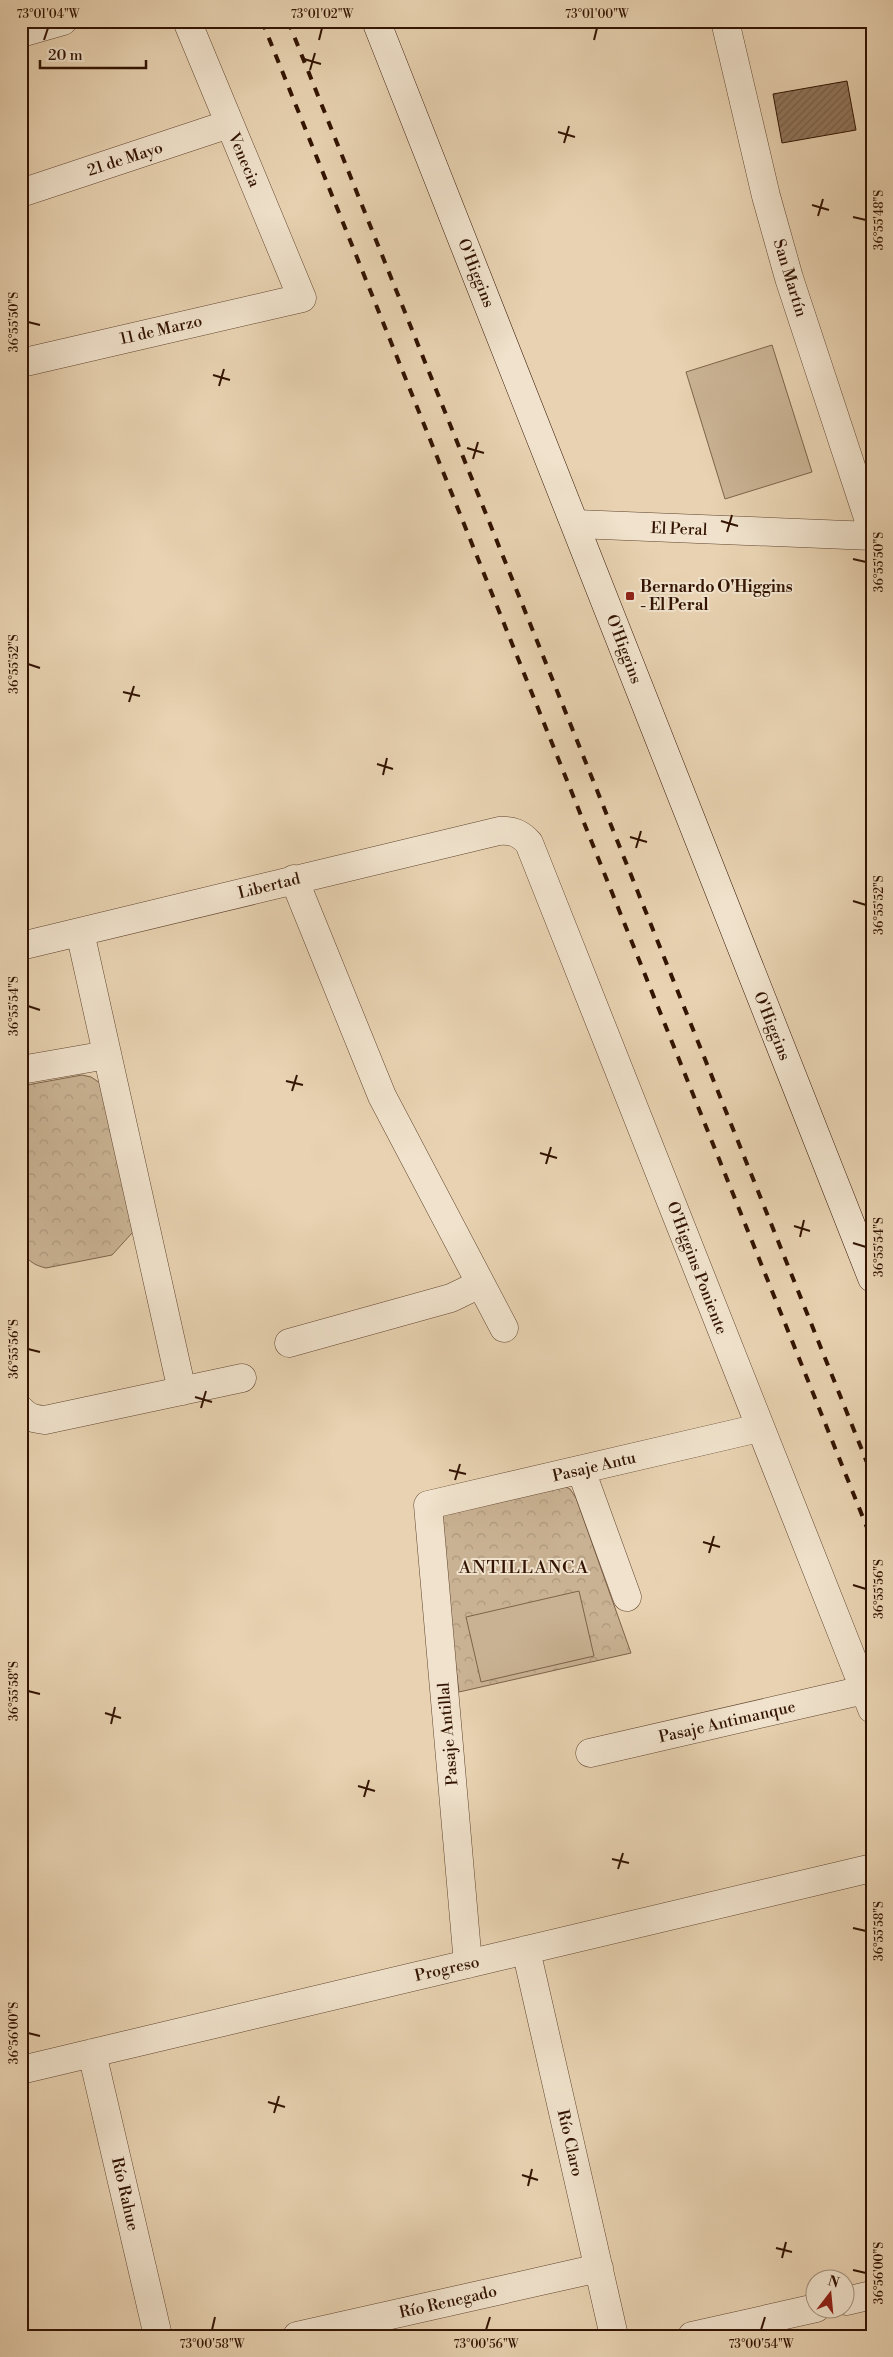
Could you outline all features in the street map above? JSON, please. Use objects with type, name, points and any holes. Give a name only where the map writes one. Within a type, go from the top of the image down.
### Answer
[{"type":"street","points":[[21,33],[63,21]]},
{"type":"street","name":"Venecia","points":[[187,21],[302,298]]},
{"type":"street","name":"O'Higgins","points":[[376,21],[872,1278]]},
{"type":"street","name":"San Martín","points":[[725,21],[766,196],[789,278],[872,530]]},
{"type":"street","name":"21 de Mayo","points":[[21,193],[229,124]]},
{"type":"street","name":"11 de Marzo","points":[[21,363],[302,298]]},
{"type":"street","name":"El Peral","points":[[576,524],[872,536]]},
{"type":"street","name":"Libertad","points":[[21,946],[499,831],[517,832]]},
{"type":"street","name":"O'Higgins Poniente","points":[[517,832],[529,842],[759,1428],[868,1699]]},
{"type":"street","points":[[294,879],[382,1096],[504,1328]]},
{"type":"street","points":[[80,932],[182,1391]]},
{"type":"street","points":[[21,1070],[106,1054]]},
{"type":"street","points":[[289,1344],[451,1298],[480,1284]]},
{"type":"street","points":[[21,1410],[34,1419],[45,1420],[242,1378]]},
{"type":"street","name":"Pasaje Antu","points":[[428,1505],[759,1428]]},
{"type":"street","points":[[581,1470],[627,1597]]},
{"type":"street","name":"Pasaje Antillal","points":[[428,1505],[468,1964]]},
{"type":"street","name":"Pasaje Antimanque","points":[[590,1753],[868,1699]]},
{"type":"street","name":"Progreso","points":[[21,2070],[872,1868]]},
{"type":"street","name":"Río Claro","points":[[526,1950],[614,2336]]},
{"type":"street","name":"Río Rahue","points":[[92,2053],[158,2336]]},
{"type":"street","name":"Río Renegado","points":[[297,2336],[599,2268]]},
{"type":"street","points":[[856,2299],[872,2295]]},
{"type":"street","points":[[692,2336],[806,2310]]},
{"type":"green space","points":[[772,345],[812,472],[725,499],[686,372]]},
{"type":"green space","points":[[82,1075],[91,1077],[103,1085],[133,1232],[112,1255],[46,1268],[30,1261],[21,1247],[21,1090],[27,1085]]},
{"type":"green space","points":[[562,1485],[570,1489],[576,1498],[631,1653],[459,1692],[437,1526],[441,1516],[449,1511]]},
{"type":"green space","points":[[579,1591],[594,1656],[481,1682],[466,1617]]},
{"type":"building","points":[[847,81],[856,130],[782,143],[773,94]]},
{"type":"railway","points":[[262,21],[872,1540]]},
{"type":"railway","points":[[288,21],[872,1475]]},
{"type":"place","name":"Bernardo O'Higgins - El Peral","points":[[630,596]]},
{"type":"district","name":"ANTILLANCA","points":[[524,1567]]}]
